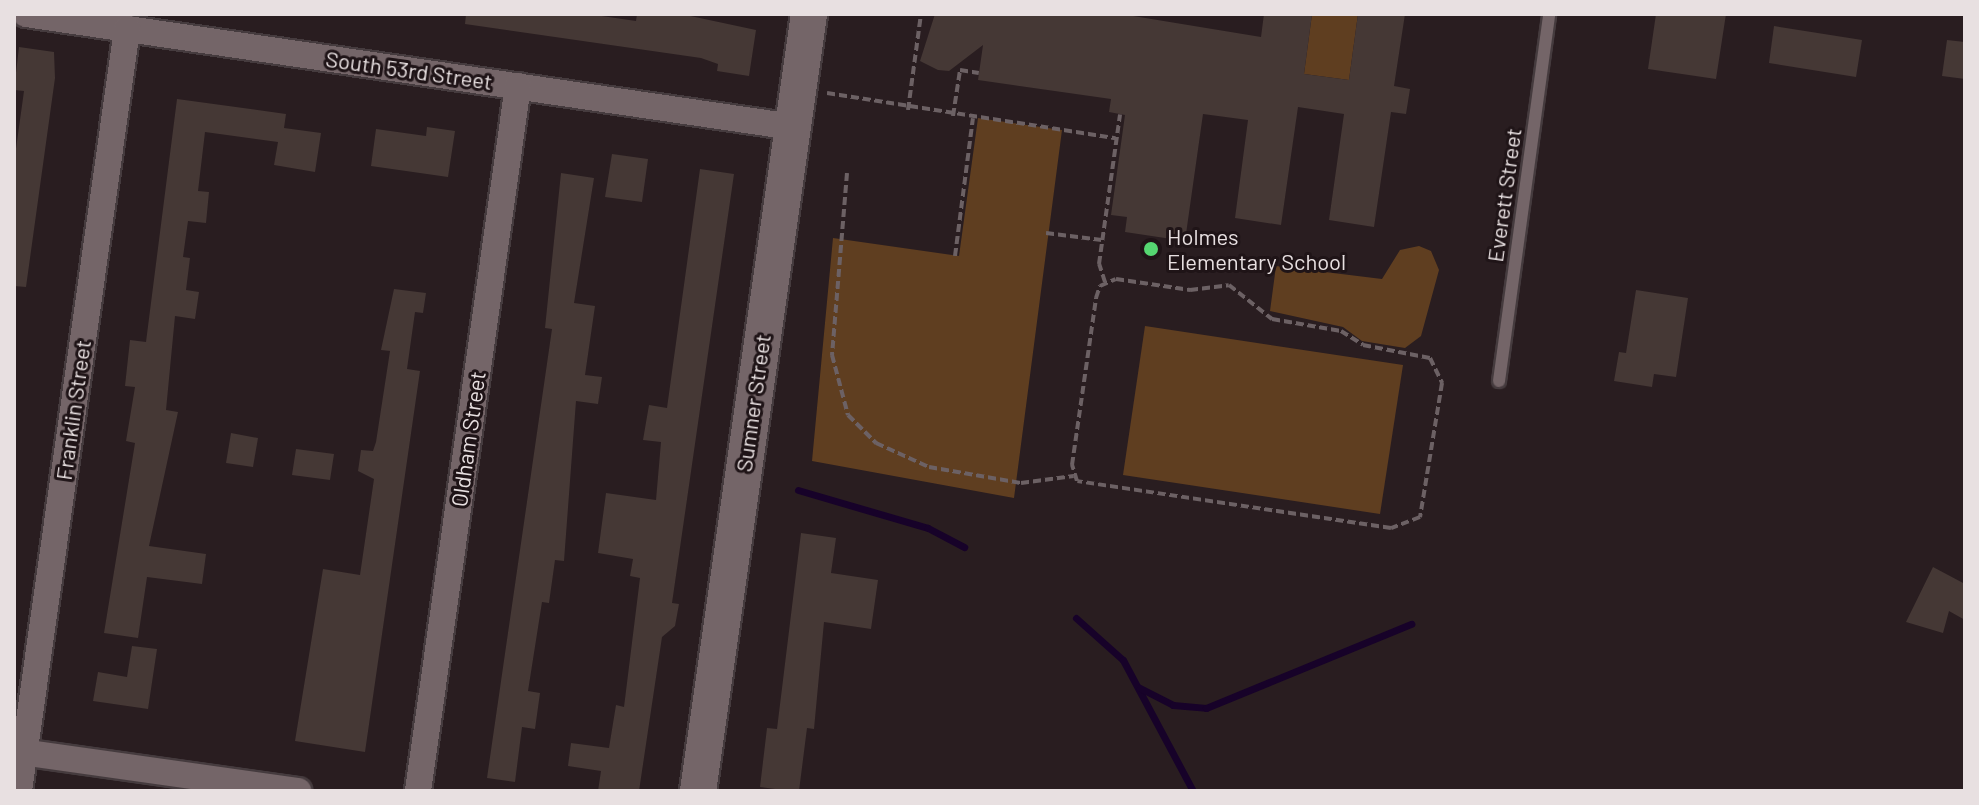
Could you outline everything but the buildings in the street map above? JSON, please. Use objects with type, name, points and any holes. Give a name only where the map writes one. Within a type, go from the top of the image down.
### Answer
[{"type":"street","name":"South 53rd Street","points":[[26,14],[63,17],[793,127]]},
{"type":"street","name":"Sumner Street","points":[[698,791],[809,14]]},
{"type":"street","name":"Franklin Street","points":[[19,791],[19,751],[127,29]]},
{"type":"street","name":"Oldham Street","points":[[418,791],[518,86]]},
{"type":"street","points":[[19,751],[298,791]]},
{"type":"lane","name":"Everett Street","points":[[1499,381],[1549,14]]},
{"type":"path","points":[[908,110],[921,14]]},
{"type":"path","points":[[952,116],[960,70],[979,73]]},
{"type":"path","points":[[798,89],[908,110],[1116,138]]},
{"type":"path","points":[[1105,282],[1099,271],[1120,114]]},
{"type":"path","points":[[955,256],[973,118]]},
{"type":"path","points":[[847,173],[832,355],[836,389],[848,415],[876,443],[929,467],[1021,483],[1074,476],[1088,486],[1391,528],[1414,523],[1425,499],[1442,383],[1430,358],[1369,346],[1341,331],[1279,322],[1229,285],[1194,290],[1105,282]]},
{"type":"path","points":[[1046,233],[1102,240]]},
{"type":"path","points":[[1074,476],[1096,298],[1105,282]]},
{"type":"shaded area","points":[[1312,14],[1358,14],[1349,80],[1304,74]]},
{"type":"shaded area","points":[[978,118],[1062,130],[1014,498],[812,461],[833,238],[959,256]]},
{"type":"shaded area","points":[[1419,246],[1431,251],[1439,270],[1421,336],[1405,348],[1362,341],[1343,327],[1270,311],[1276,266],[1382,279],[1400,250]]},
{"type":"shaded area","points":[[1145,326],[1403,365],[1380,514],[1123,475]]},
{"type":"waterway","points":[[798,490],[928,528],[964,547]]},
{"type":"waterway","points":[[1076,618],[1123,660],[1193,791]]},
{"type":"waterway","points":[[1140,688],[1173,705],[1206,708],[1411,624]]},
{"type":"place","name":"Holmes Elementary School","points":[[1151,249]]}]
